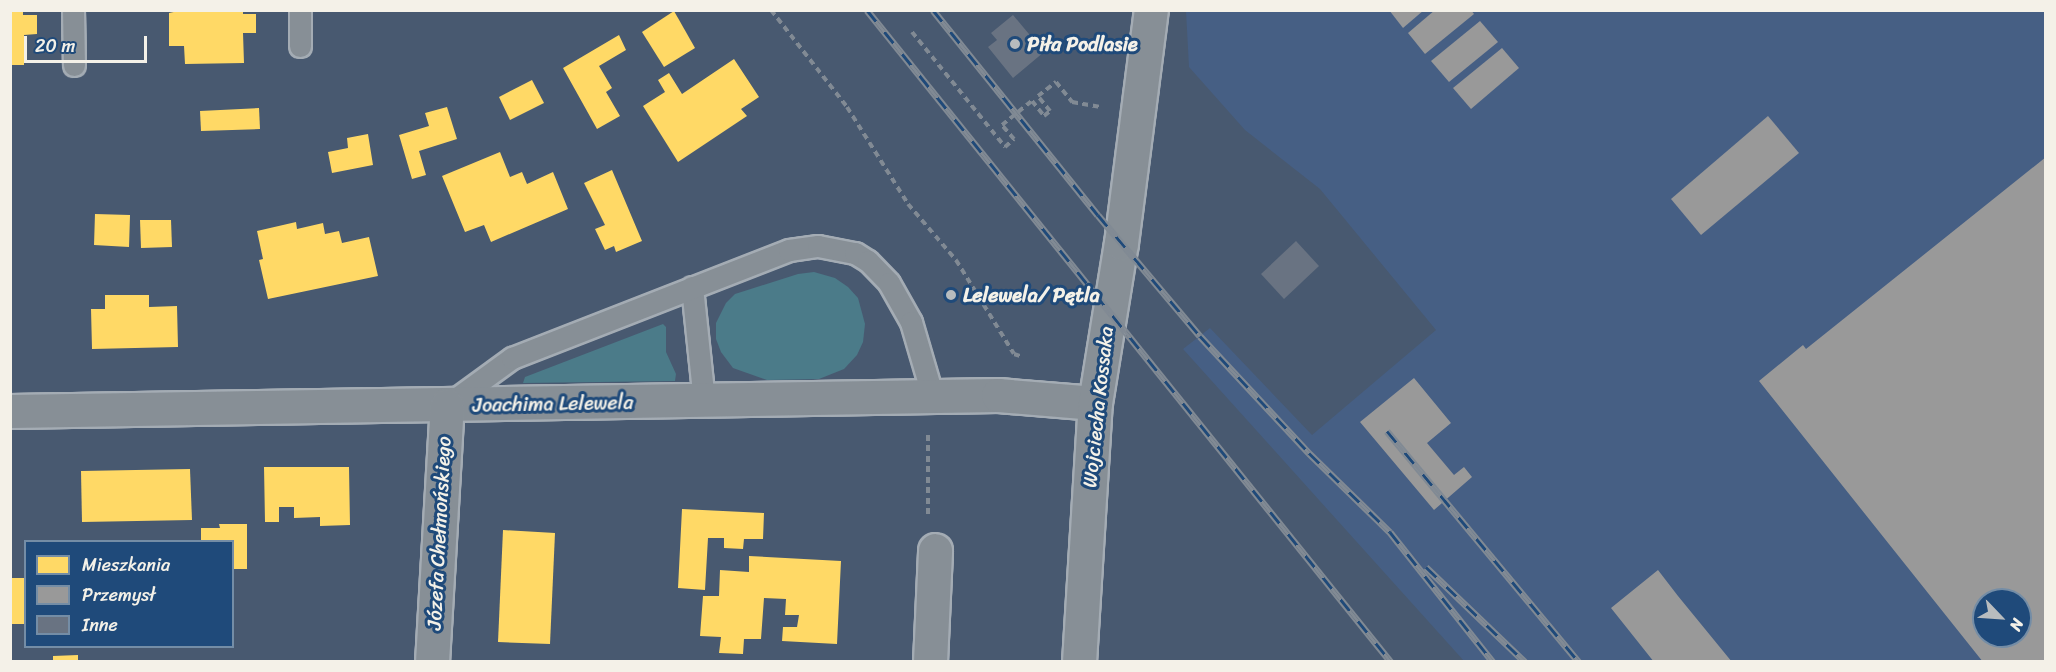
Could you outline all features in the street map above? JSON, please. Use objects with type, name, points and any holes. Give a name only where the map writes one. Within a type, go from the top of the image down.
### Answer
[{"type":"street","name":"Wojciecha Kossaka","points":[[1079,662],[1095,403],[1121,243],[1151,10]]},
{"type":"street","name":"Joachima Lelewela","points":[[10,411],[704,401],[931,410],[998,395],[1095,403]]},
{"type":"street","name":"Józefa Chełmońskiego","points":[[432,662],[447,405]]},
{"type":"street","points":[[930,662],[935,550]]},
{"type":"lane","points":[[73,10],[74,65]]},
{"type":"lane","points":[[300,10],[300,46]]},
{"type":"lane","points":[[447,405],[512,357],[789,250],[818,246],[855,253],[868,261],[889,283],[911,322],[931,410]]},
{"type":"lane","points":[[692,287],[704,401]]},
{"type":"path","points":[[771,10],[847,107],[908,204],[957,260],[1014,354],[1024,358]]},
{"type":"path","points":[[912,32],[1005,147],[1014,139],[1002,125],[1032,101],[1044,116],[1050,111],[1038,96],[1056,82],[1072,102],[1103,107]]},
{"type":"path","points":[[931,410],[928,521],[935,550]]},
{"type":"shaded area","points":[[1186,11],[2045,11],[2045,661],[1464,661],[1183,349],[1210,328],[1312,435],[1436,330],[1320,189],[1245,130],[1189,67]]},
{"type":"shaded area","points":[[814,272],[835,278],[858,298],[865,324],[863,342],[857,355],[844,369],[819,379],[767,380],[733,368],[721,352],[716,339],[716,323],[726,303],[735,294],[798,274]]},
{"type":"shaded area","points":[[663,324],[666,327],[666,352],[676,374],[675,381],[523,383],[525,377]]},
{"type":"building: Mieszkania","points":[[10,10],[23,10],[23,15],[37,15],[37,34],[24,35],[24,65],[10,65]]},
{"type":"building: Mieszkania","points":[[183,10],[243,10],[243,14],[256,14],[256,33],[243,33],[244,63],[185,64],[184,46],[169,46],[169,13]]},
{"type":"building: Mieszkania","points":[[674,11],[695,48],[664,67],[642,32]]},
{"type":"building: Mieszkania","points":[[619,35],[626,50],[599,66],[612,88],[606,92],[620,116],[597,129],[563,68]]},
{"type":"building: Mieszkania","points":[[734,59],[759,97],[741,109],[747,116],[678,162],[643,106],[665,92],[658,80],[669,73],[682,94]]},
{"type":"building: Mieszkania","points":[[532,80],[544,103],[510,120],[499,97]]},
{"type":"building: Mieszkania","points":[[447,107],[457,139],[419,151],[426,175],[412,179],[399,135],[429,126],[425,113]]},
{"type":"building: Mieszkania","points":[[259,108],[260,129],[201,131],[200,111]]},
{"type":"building: Mieszkania","points":[[368,134],[373,165],[332,173],[328,152],[348,148],[347,138]]},
{"type":"building: Mieszkania","points":[[500,152],[510,177],[522,172],[527,184],[553,172],[568,209],[491,242],[484,225],[465,232],[442,176]]},
{"type":"building: Mieszkania","points":[[612,170],[642,241],[616,252],[614,246],[605,250],[595,229],[605,225],[584,183]]},
{"type":"building: Mieszkania","points":[[95,214],[130,215],[129,247],[94,245]]},
{"type":"building: Mieszkania","points":[[140,220],[171,220],[172,247],[141,248]]},
{"type":"building: Mieszkania","points":[[296,222],[297,229],[323,223],[325,234],[339,231],[342,243],[369,237],[378,276],[268,299],[259,260],[263,259],[257,231]]},
{"type":"building: Mieszkania","points":[[105,295],[149,295],[149,307],[177,306],[178,347],[92,349],[91,309],[105,309]]},
{"type":"building: Mieszkania","points":[[264,467],[349,467],[350,525],[320,526],[320,517],[294,518],[294,507],[279,507],[279,522],[265,522]]},
{"type":"building: Mieszkania","points":[[190,469],[192,520],[82,522],[81,471]]},
{"type":"building: Mieszkania","points":[[682,509],[764,513],[763,539],[744,539],[743,549],[724,548],[724,538],[708,538],[705,590],[678,588]]},
{"type":"building: Mieszkania","points":[[219,524],[247,524],[247,569],[234,569],[234,540],[201,540],[201,528],[220,528]]},
{"type":"building: Mieszkania","points":[[503,530],[555,533],[550,644],[498,642]]},
{"type":"building: Mieszkania","points":[[749,556],[841,561],[837,644],[782,641],[783,627],[797,627],[799,615],[785,615],[786,599],[764,598],[761,639],[744,639],[743,654],[719,653],[721,637],[700,636],[703,596],[719,596],[720,570],[749,572]]},
{"type":"building: Mieszkania","points":[[10,578],[24,578],[24,624],[10,624]]},
{"type":"building: Mieszkania","points":[[78,655],[78,662],[53,662],[53,656]]},
{"type":"building: Przemysł","points":[[1389,10],[1424,10],[1403,28]]},
{"type":"building: Przemysł","points":[[1435,10],[1471,10],[1474,14],[1425,54],[1408,33]]},
{"type":"building: Przemysł","points":[[1480,21],[1498,42],[1449,82],[1431,61]]},
{"type":"building: Przemysł","points":[[1502,48],[1519,68],[1471,109],[1453,88]]},
{"type":"building: Przemysł","points":[[1768,116],[1799,153],[1701,235],[1671,199]]},
{"type":"building: Przemysł","points":[[2046,157],[2046,662],[1983,662],[1759,381],[1803,345],[1806,349]]},
{"type":"building: Przemysł","points":[[1414,378],[1451,423],[1427,443],[1454,475],[1464,467],[1472,477],[1434,510],[1360,422]]},
{"type":"building: Przemysł","points":[[1658,570],[1732,662],[1654,662],[1611,608]]},
{"type":"building: Inne","name":"Piła Podlasie","points":[[1013,15],[1044,52],[1013,78],[988,47],[997,40],[991,33]]},
{"type":"building: Inne","points":[[1296,241],[1319,266],[1284,299],[1261,274]]},
{"type":"railway","points":[[867,10],[1391,662]]},
{"type":"railway","points":[[933,10],[1098,215],[1200,336],[1309,453],[1390,532],[1493,662]]},
{"type":"railway","points":[[1387,431],[1579,662]]},
{"type":"railway","points":[[1426,567],[1525,662]]},
{"type":"place","name":"Piła Podlasie","points":[[1015,44]]},
{"type":"place","name":"Lelewela/ Pętla","points":[[951,295]]}]
